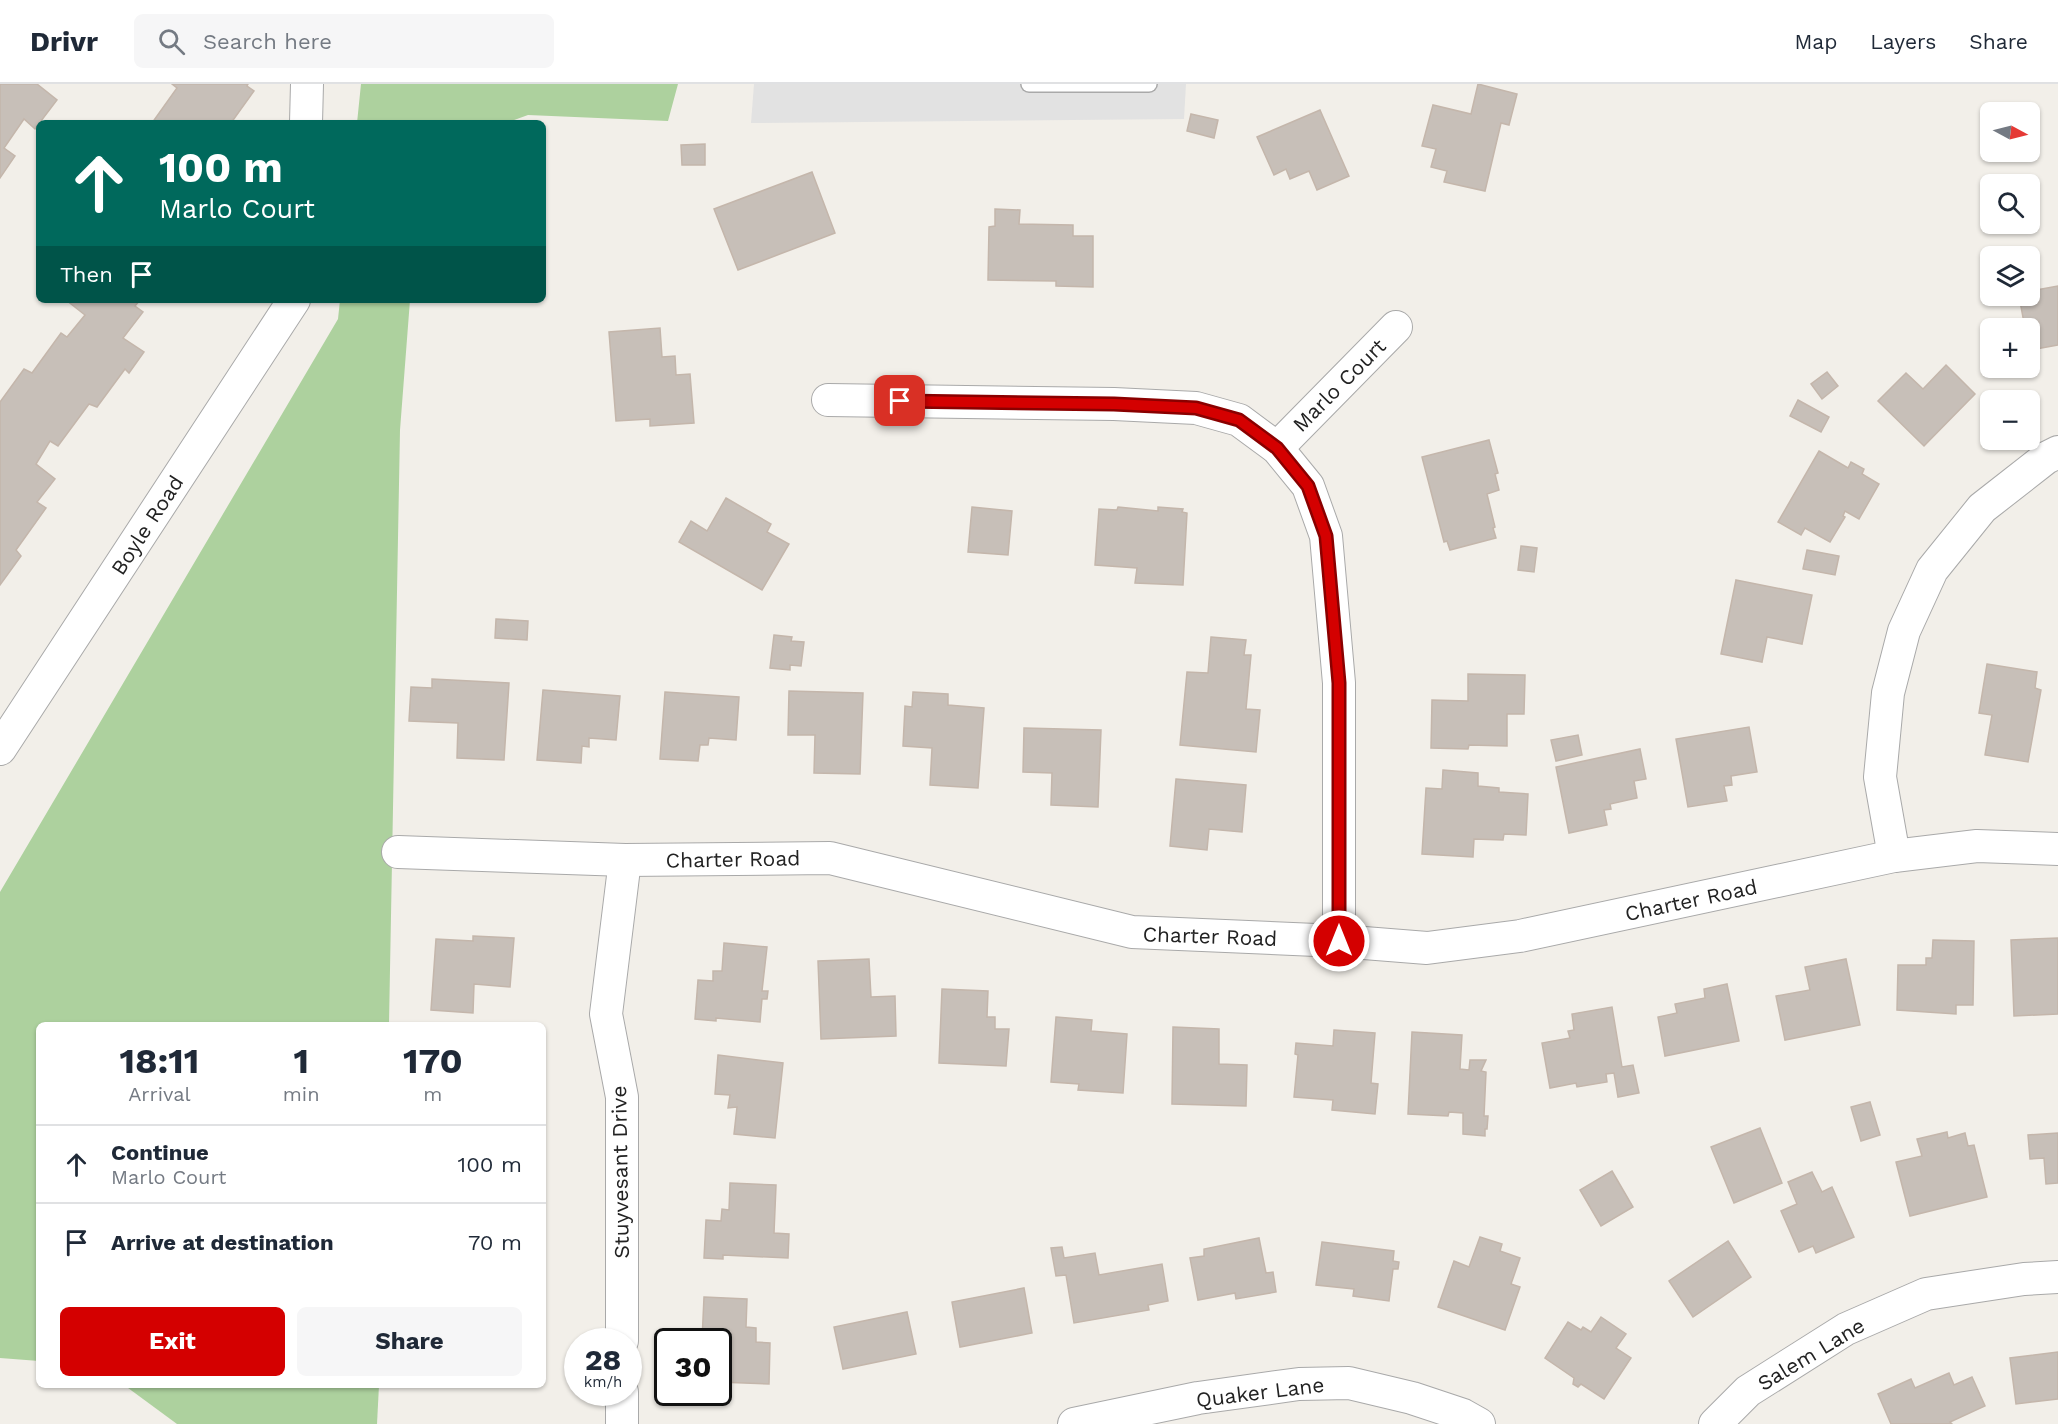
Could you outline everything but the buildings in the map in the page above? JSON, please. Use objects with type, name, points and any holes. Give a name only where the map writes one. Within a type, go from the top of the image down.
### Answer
[{"type":"street","points":[[306,120],[307,84]]},
{"type":"street","name":"Boyle Road","points":[[0,749],[292,303]]},
{"type":"street","name":"Marlo Court","points":[[828,400],[1114,404],[1196,408],[1239,420],[1277,448],[1396,327]]},
{"type":"street","points":[[1277,448],[1308,486],[1326,536],[1339,683],[1339,941]]},
{"type":"street","points":[[1894,856],[1880,777],[1888,693],[1904,631],[1932,570],[1982,508],[2046,458],[2058,452]]},
{"type":"street","name":"Charter Road","points":[[398,852],[625,860],[830,858],[1132,933],[1339,941],[1427,948],[1520,936],[1894,856],[1977,846],[2058,849]]},
{"type":"street","name":"Stuyvesant Drive","points":[[622,1328],[622,1098],[606,1014],[625,860]]},
{"type":"street","name":"Salem Lane","points":[[1715,1424],[1749,1391],[1846,1329],[1916,1298],[1926,1294],[1991,1284],[2058,1277]]},
{"type":"street","name":"Quaker Lane","points":[[1074,1424],[1197,1398],[1299,1384],[1349,1383],[1412,1398],[1463,1415],[1479,1424]]},
{"type":"street","points":[[622,1406],[622,1424]]},
{"type":"lane","points":[[1029,84],[1149,84]]},
{"type":"green space","points":[[361,84],[678,84],[668,121],[528,115],[514,120],[357,120]]},
{"type":"green space","points":[[340,303],[410,303],[400,430],[389,1022],[36,1022],[36,1361],[0,1358],[0,892],[338,319]]},
{"type":"green space","points":[[128,1388],[379,1388],[377,1424],[177,1424]]},
{"type":"shaded area","points":[[754,84],[1186,84],[1184,119],[751,123]]},
{"type":"route","points":[[900,401],[1114,404],[1196,408],[1239,420],[1277,448],[1308,486],[1326,536],[1339,683],[1339,941]]}]
